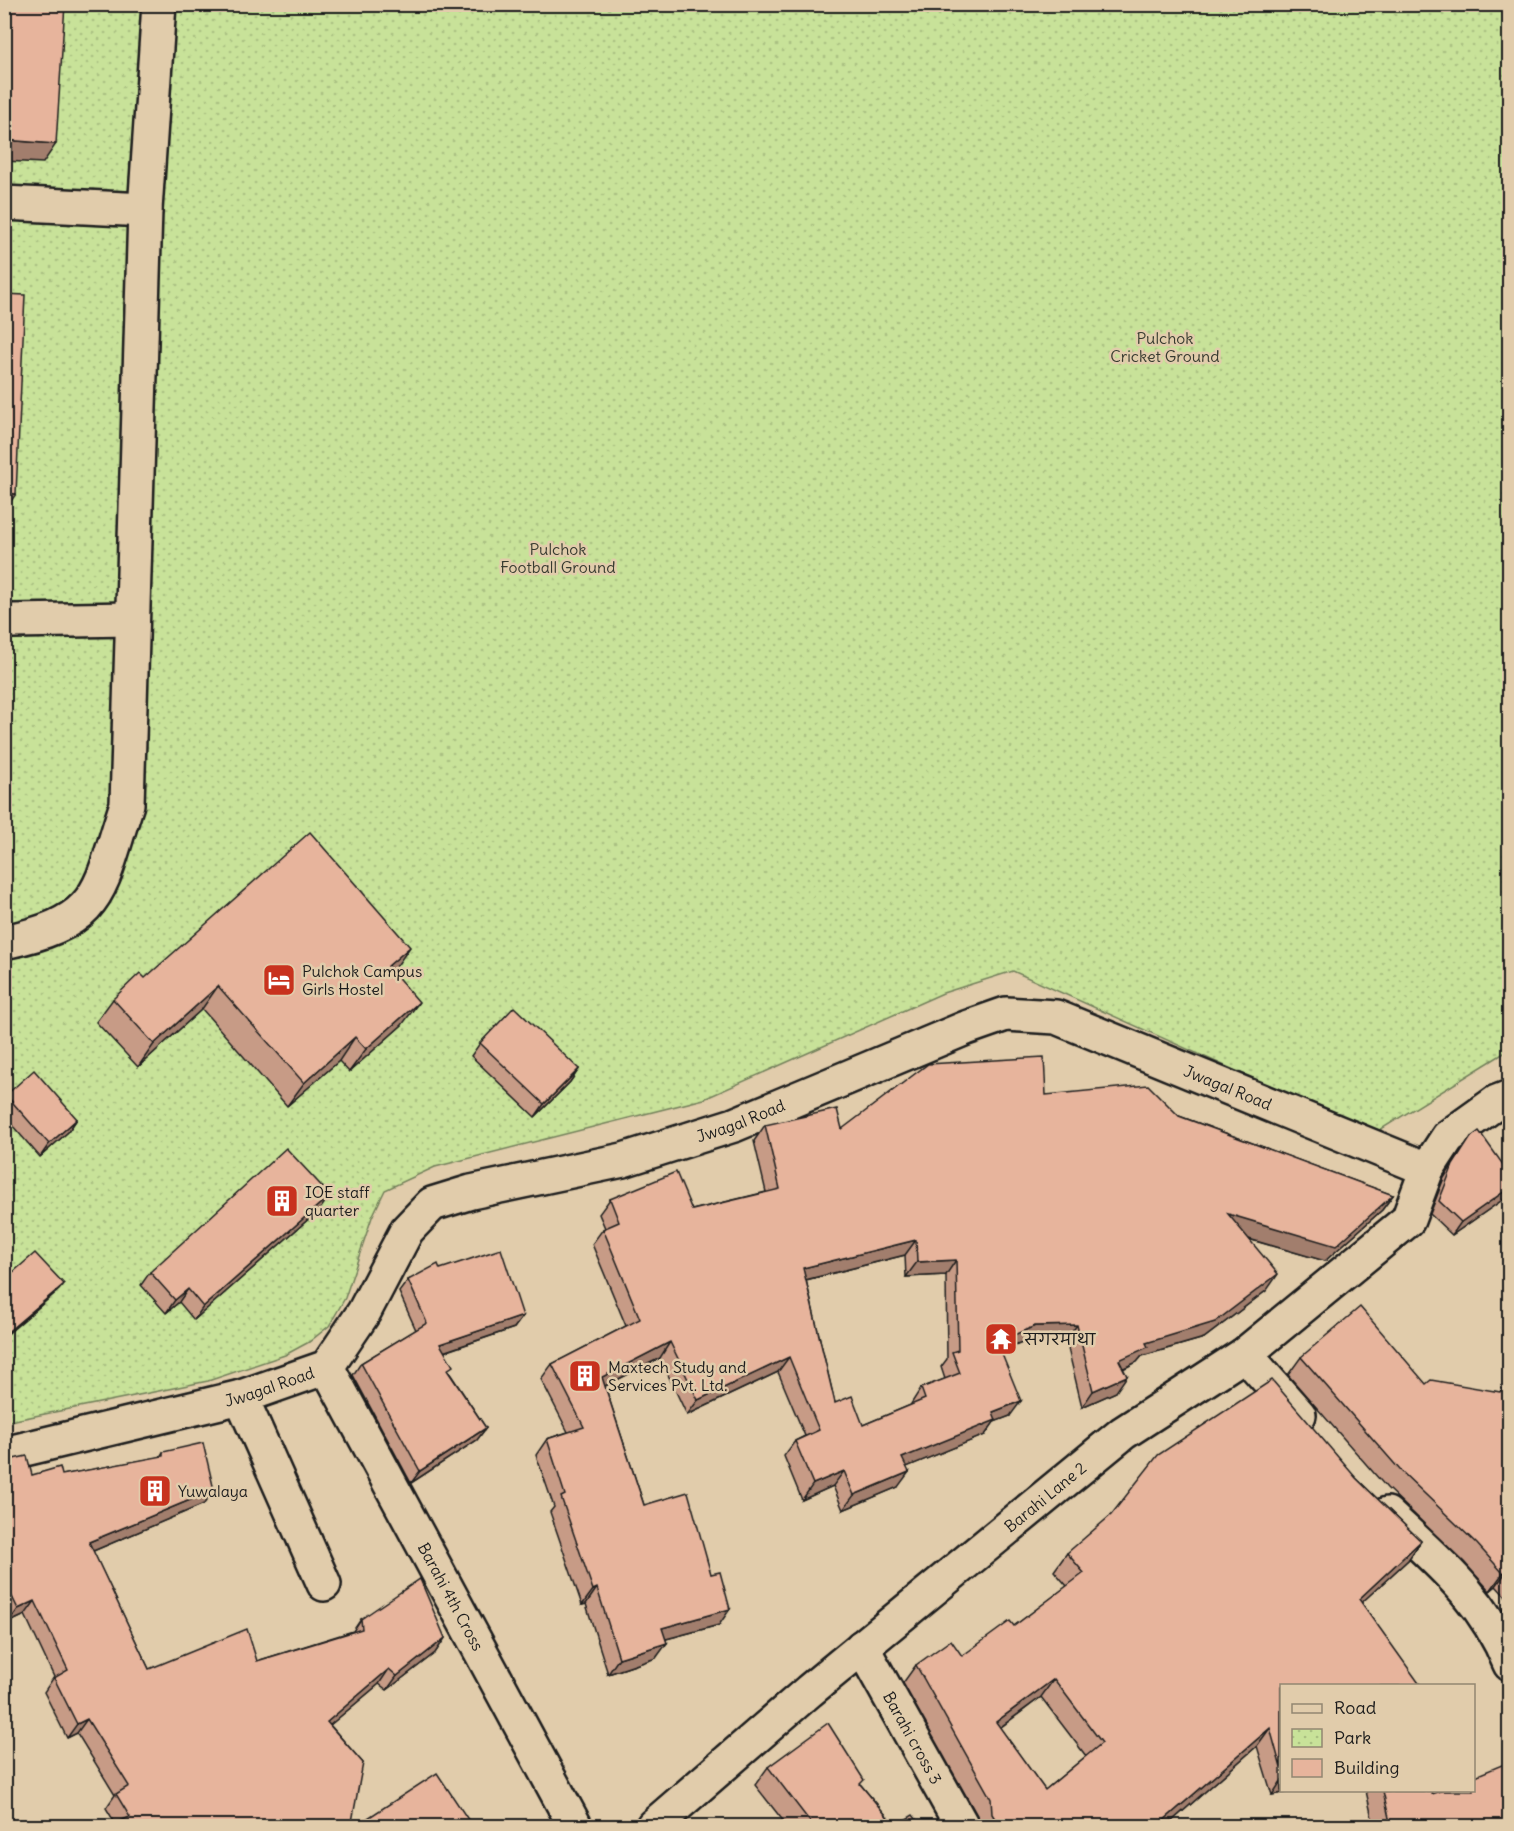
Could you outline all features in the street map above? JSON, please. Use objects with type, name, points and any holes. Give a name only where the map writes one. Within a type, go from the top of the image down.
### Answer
[{"type":"street","points":[[4,942],[39,935],[68,922],[90,904],[104,878],[127,804],[145,210],[159,4]]},
{"type":"street","points":[[4,204],[145,210]]},
{"type":"street","points":[[13,621],[131,619]]},
{"type":"street","name":"Jwagal Road","points":[[4,1454],[241,1397],[327,1366],[364,1312],[407,1230],[432,1204],[471,1192],[623,1160],[734,1125],[966,1028],[1006,1014],[1056,1017],[1427,1169]]},
{"type":"street","points":[[1427,1169],[1448,1137],[1505,1108]]},
{"type":"street","name":"Barahi Lane 2","points":[[653,1827],[862,1647],[1123,1433],[1245,1353],[1408,1220],[1427,1169]]},
{"type":"street","points":[[1245,1353],[1321,1440]]},
{"type":"street","name":"Barahi 4th Cross","points":[[327,1366],[574,1827]]},
{"type":"street","points":[[241,1397],[324,1584]]},
{"type":"street","points":[[1366,1492],[1470,1593],[1500,1638],[1509,1664]]},
{"type":"street","name":"Barahi cross 3","points":[[862,1647],[962,1827]]},
{"type":"green space","name":"Pulchok Football Ground","points":[[5,5],[1509,5],[1509,1050],[1375,1133],[1013,971],[943,993],[704,1099],[435,1167],[385,1190],[372,1217],[345,1298],[329,1326],[309,1342],[285,1355],[208,1381],[5,1422]]},
{"type":"building","points":[[4,4],[65,4],[56,144],[4,140]]},
{"type":"building","points":[[4,294],[25,295],[16,494],[4,493]]},
{"type":"building","name":"Pulchok Campus Girls Hostel","points":[[310,832],[410,947],[388,966],[419,1002],[366,1049],[355,1037],[304,1083],[218,986],[154,1044],[113,999],[140,973],[145,978]]},
{"type":"building","points":[[514,1007],[579,1069],[544,1104],[480,1043]]},
{"type":"building","points":[[1044,1057],[1046,1095],[1148,1085],[1179,1116],[1393,1195],[1336,1246],[1228,1214],[1278,1274],[1215,1322],[1146,1343],[1148,1347],[1119,1360],[1127,1376],[1093,1391],[1077,1325],[1035,1326],[997,1342],[1021,1401],[993,1412],[996,1420],[902,1458],[909,1472],[854,1495],[844,1471],[813,1484],[795,1441],[819,1430],[789,1357],[698,1400],[670,1342],[602,1377],[644,1505],[688,1492],[711,1574],[720,1572],[730,1609],[662,1628],[667,1643],[619,1658],[597,1588],[593,1590],[561,1497],[565,1495],[547,1439],[584,1427],[552,1364],[640,1319],[603,1229],[619,1222],[610,1199],[676,1172],[692,1210],[780,1189],[765,1125],[837,1109],[842,1129],[928,1064]],"holes":[[[916,1240],[917,1262],[956,1260],[958,1350],[952,1352],[960,1373],[921,1388],[925,1399],[863,1425],[852,1396],[835,1403],[803,1268]]]},
{"type":"building","points":[[34,1070],[77,1119],[49,1144],[6,1095]]},
{"type":"building","points":[[1479,1131],[1509,1173],[1509,1188],[1461,1222],[1439,1201],[1453,1165],[1471,1137]]},
{"type":"building","points":[[286,1148],[330,1195],[203,1307],[188,1289],[175,1300],[150,1272]]},
{"type":"building","points":[[501,1249],[523,1316],[440,1344],[453,1366],[447,1370],[486,1428],[420,1471],[361,1363],[427,1323],[408,1280],[438,1264],[440,1269]]},
{"type":"building","points":[[35,1253],[64,1284],[4,1335],[4,1280]]},
{"type":"building","points":[[1360,1307],[1426,1384],[1431,1380],[1500,1392],[1509,1384],[1509,1568],[1503,1573],[1477,1544],[1400,1470],[1301,1357]]},
{"type":"building","points":[[1272,1380],[1356,1478],[1421,1541],[1359,1599],[1420,1684],[1280,1684],[1280,1764],[1270,1728],[1156,1827],[1000,1827],[992,1814],[991,1799],[916,1665],[951,1640],[962,1656],[1010,1621],[1014,1626],[1084,1573],[1067,1553],[1111,1515],[1158,1455]],"holes":[[[1054,1679],[1102,1743],[1045,1790],[996,1722]]]},
{"type":"building","points":[[203,1443],[214,1490],[89,1542],[149,1669],[247,1629],[257,1661],[362,1629],[361,1619],[420,1579],[445,1638],[397,1676],[389,1669],[327,1722],[363,1763],[351,1827],[104,1827],[130,1817],[116,1794],[129,1786],[87,1719],[77,1724],[54,1678],[68,1670],[35,1601],[18,1609],[4,1580],[4,1461],[27,1456],[32,1475],[60,1467],[62,1475],[163,1456],[163,1452]]},
{"type":"building","points":[[828,1723],[864,1780],[860,1784],[895,1826],[913,1815],[922,1827],[814,1827],[768,1767]]},
{"type":"building","points":[[1509,1762],[1509,1827],[1391,1827],[1383,1792],[1431,1792],[1432,1794],[1475,1792],[1475,1776]]},
{"type":"building","points":[[437,1773],[473,1827],[354,1827]]},
{"type":"place","name":"Pulchok Campus Girls Hostel","points":[[279,980]]},
{"type":"place","name":"IOE staff quarter","points":[[282,1201]]},
{"type":"place","name":"सगरमाथा","points":[[1001,1339]]},
{"type":"place","name":"Maxtech Study and Services Pvt. Ltd.","points":[[585,1376]]},
{"type":"place","name":"Yuwalaya","points":[[155,1491]]},
{"type":"park label","name":"Pulchok Cricket Ground","points":[[1165,347]]}]
